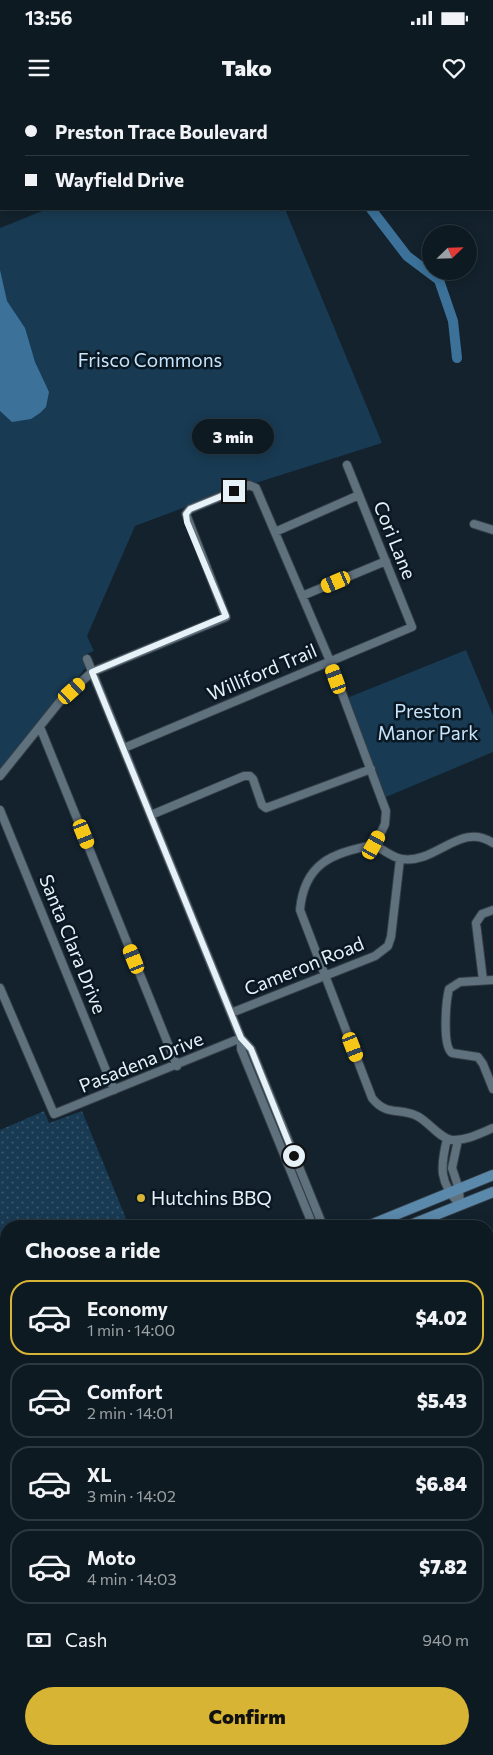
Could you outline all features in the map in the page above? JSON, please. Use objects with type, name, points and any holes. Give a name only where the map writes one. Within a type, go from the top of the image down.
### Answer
[{"type":"main road","points":[[383,1220],[493,1175]]},
{"type":"main road","points":[[423,1220],[493,1192]]},
{"type":"street","name":"Cori Lane","points":[[347,465],[412,628]]},
{"type":"street","points":[[0,776],[61,700],[92,672],[226,616],[189,528],[186,514],[190,509],[249,485],[256,488],[330,661],[386,811],[385,824],[374,845]]},
{"type":"street","points":[[275,532],[360,495]]},
{"type":"street","points":[[474,524],[493,530]]},
{"type":"street","points":[[302,596],[386,562]]},
{"type":"street","name":"Williford Trail","points":[[124,748],[412,628]]},
{"type":"street","points":[[87,659],[241,1038],[251,1049],[321,1220]]},
{"type":"street","points":[[40,727],[177,1066]]},
{"type":"street","points":[[151,815],[244,776],[250,776],[253,779],[262,805],[266,808],[371,769]]},
{"type":"street","name":"Santa Clara Drive","points":[[0,810],[114,1090]]},
{"type":"street","points":[[493,843],[480,836],[465,837],[458,839],[428,857],[400,859],[374,845],[347,851],[325,862],[311,873],[304,884],[300,910],[372,1098],[384,1110],[415,1115],[447,1139],[458,1140],[493,1128]]},
{"type":"street","name":"Cameron Road","points":[[231,1013],[376,956],[388,946],[392,931],[400,859]]},
{"type":"street","points":[[482,980],[476,923],[482,914],[493,910]]},
{"type":"street","points":[[493,980],[457,982],[449,989],[446,1039],[447,1048],[452,1053],[474,1055],[481,1060],[493,1089]]},
{"type":"street","name":"Pasadena Drive","points":[[0,988],[54,1114],[177,1066],[241,1038]]},
{"type":"street","points":[[241,1038],[241,1049],[311,1220]]},
{"type":"street","points":[[447,1139],[441,1166],[460,1205]]},
{"type":"street","points":[[454,1191],[452,1168],[458,1140]]},
{"type":"street","points":[[286,1159],[294,1156]]},
{"type":"green space","name":"Frisco Commons","points":[[45,210],[285,210],[382,443],[215,496],[135,526],[87,636],[94,651],[83,656],[86,667],[0,780],[0,228]]},
{"type":"green space","name":"Preston Manor Park","points":[[466,650],[493,715],[493,752],[386,797],[347,698]]},
{"type":"green space","points":[[44,1111],[49,1123],[82,1111],[127,1220],[0,1220],[0,1130]]},
{"type":"shaded area","points":[[0,270],[7,301],[25,328],[35,362],[49,392],[46,407],[40,413],[31,419],[12,422],[0,411]]},
{"type":"waterway","points":[[372,210],[407,256],[439,280],[453,321],[457,358]]},
{"type":"place","name":"Hutchins BBQ","points":[[141,1198]]},
{"type":"route","points":[[234,491],[190,509],[186,514],[187,522],[226,616],[92,672],[178,878],[241,1038],[251,1049],[294,1156]]}]
